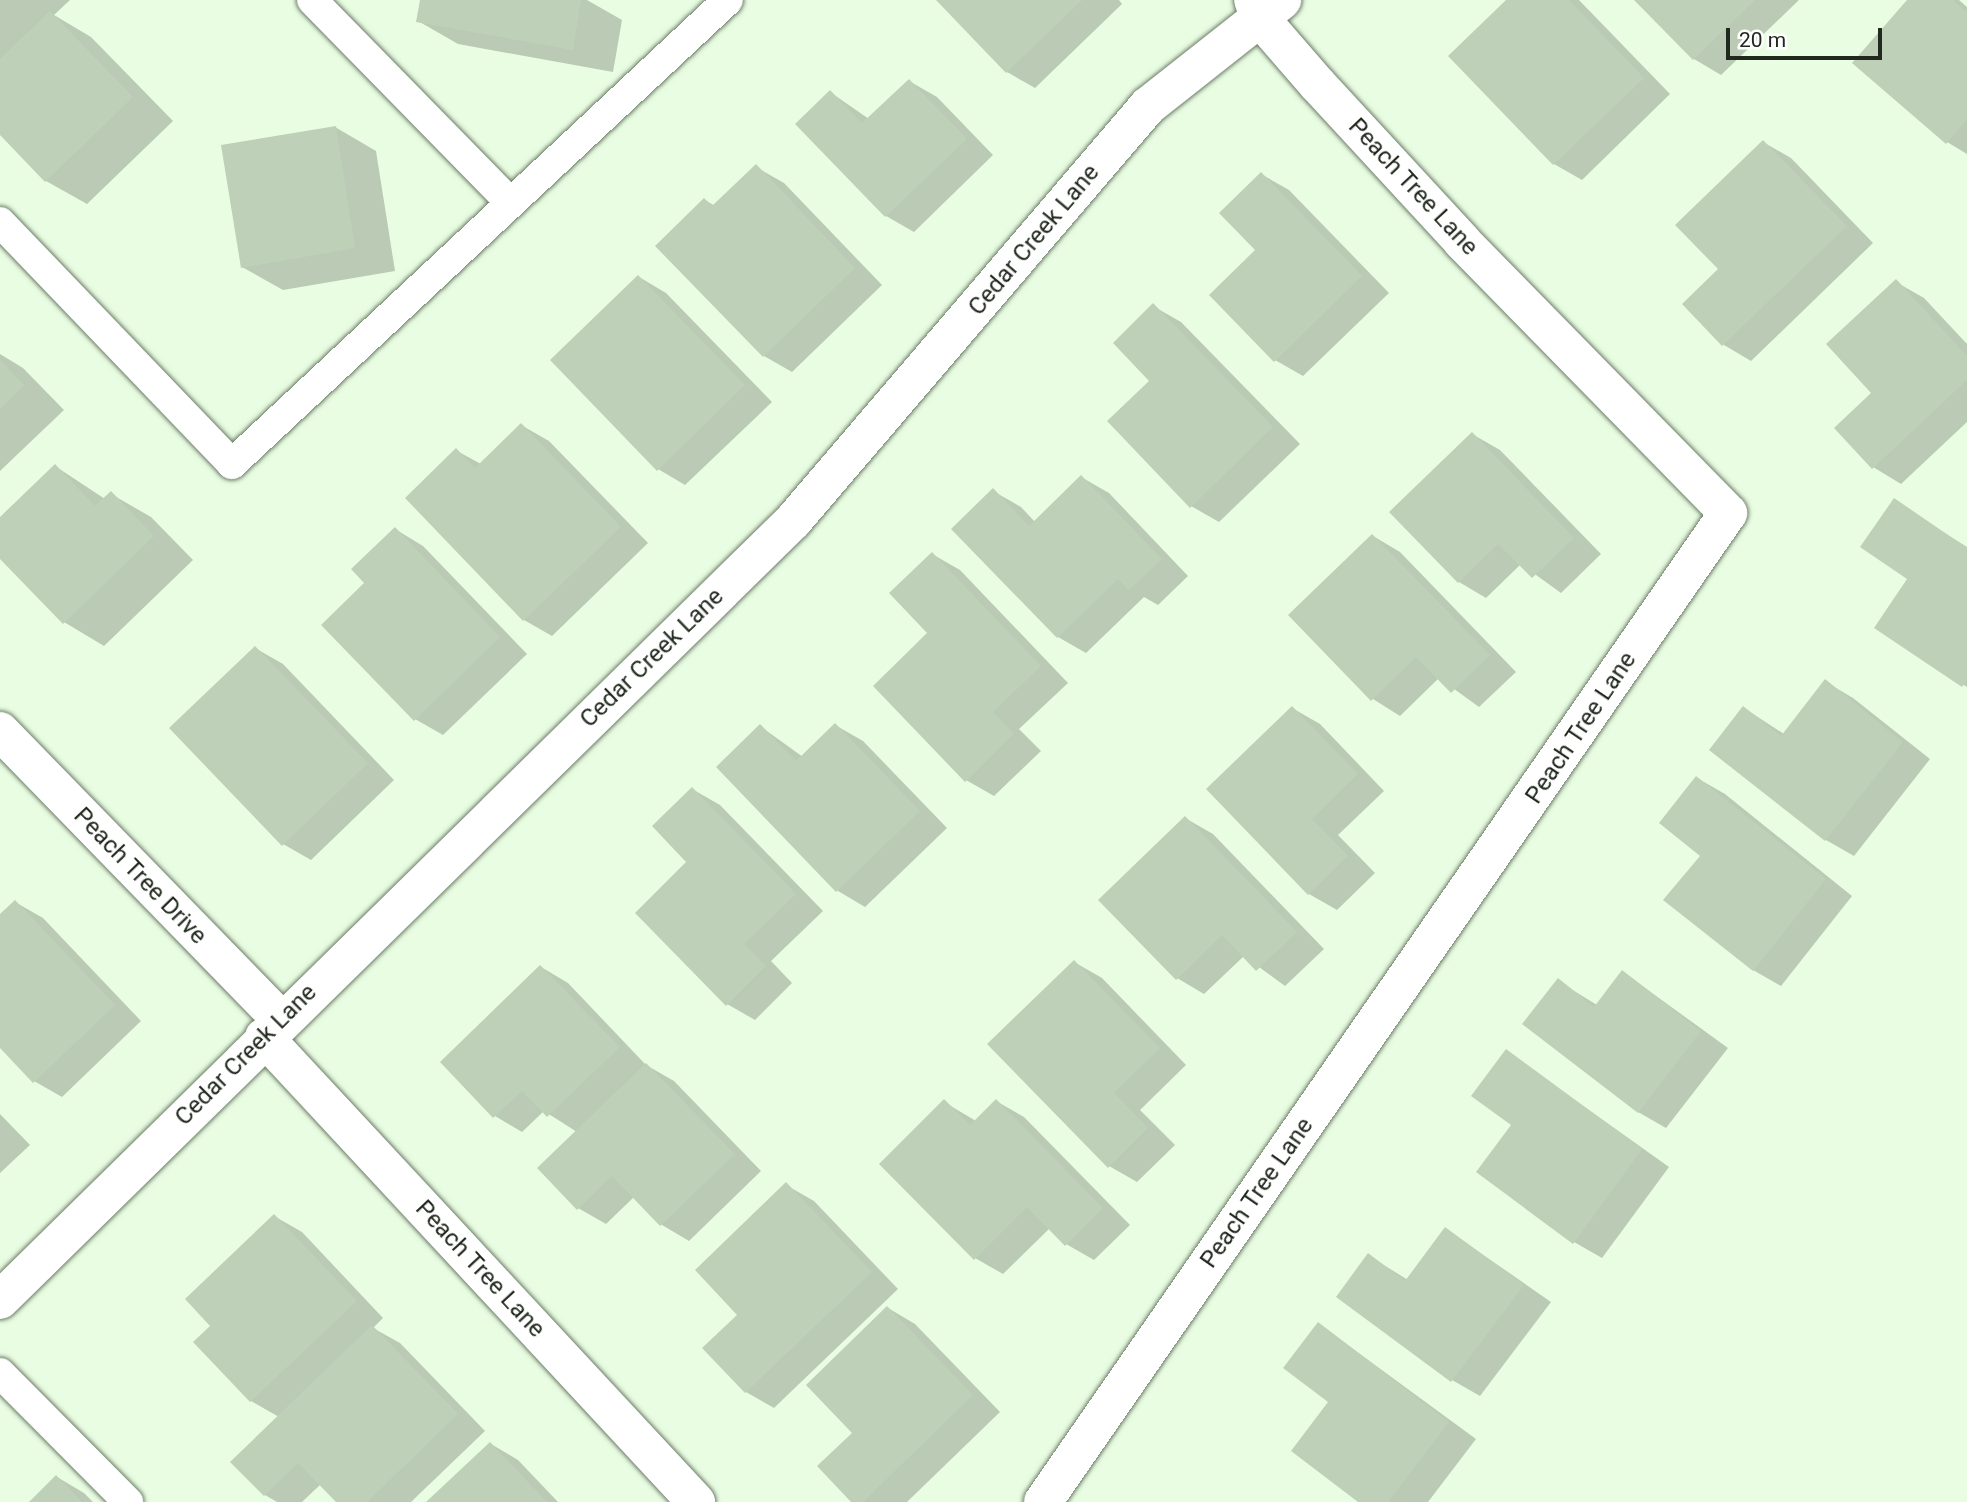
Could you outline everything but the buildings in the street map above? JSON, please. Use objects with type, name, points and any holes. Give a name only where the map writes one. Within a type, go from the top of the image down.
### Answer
[{"type":"street","name":"Cedar Creek Lane","points":[[0,1300],[272,1028],[793,521],[1148,106],[1265,6]]},
{"type":"street","name":"Peach Tree Lane","points":[[1042,1502],[1728,513],[1462,241],[1265,6]]},
{"type":"street","name":"Peach Tree Drive","points":[[0,731],[272,1028]]},
{"type":"street","name":"Peach Tree Lane","points":[[272,1028],[696,1502]]},
{"type":"lane","points":[[312,0],[511,203]]},
{"type":"lane","points":[[0,222],[232,464],[728,0]]},
{"type":"lane","points":[[0,1373],[128,1502]]}]
